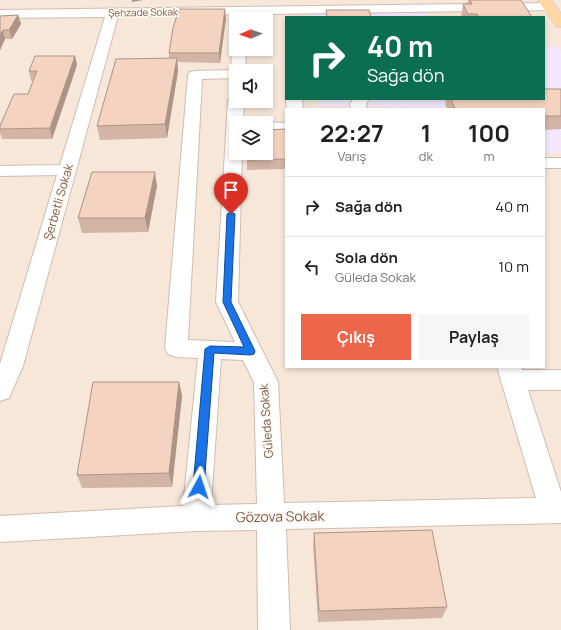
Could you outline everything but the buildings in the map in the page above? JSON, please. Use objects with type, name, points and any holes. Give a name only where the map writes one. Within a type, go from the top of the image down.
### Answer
[{"type":"main road","points":[[547,4],[561,23]]},
{"type":"street","name":"Şehzade Sokak","points":[[0,14],[241,10],[286,14],[547,4]]},
{"type":"street","name":"Şerbetli Sokak","points":[[0,391],[12,366],[113,12]]},
{"type":"street","points":[[229,74],[195,75],[176,348],[250,351]]},
{"type":"street","points":[[273,127],[285,128]]},
{"type":"street","name":"Güleda Sokak","points":[[234,160],[227,302],[266,382],[274,630]]},
{"type":"street","points":[[545,163],[561,163]]},
{"type":"street","points":[[0,171],[68,170]]},
{"type":"street","points":[[196,518],[210,349]]},
{"type":"street","points":[[557,510],[512,374],[561,380]]},
{"type":"street","name":"Gözova Sokak","points":[[0,529],[196,518],[557,510]]},
{"type":"shaded area","points":[[0,0],[561,0],[561,630],[0,630]]},
{"type":"shaded area","points":[[307,13],[426,13],[428,16],[307,16]]},
{"type":"shaded area","points":[[545,46],[558,46],[561,51],[561,153],[545,153],[545,108],[406,108],[317,106],[317,100],[545,100]]},
{"type":"route","points":[[199,487],[210,349],[250,351],[227,302],[231,214]]}]
